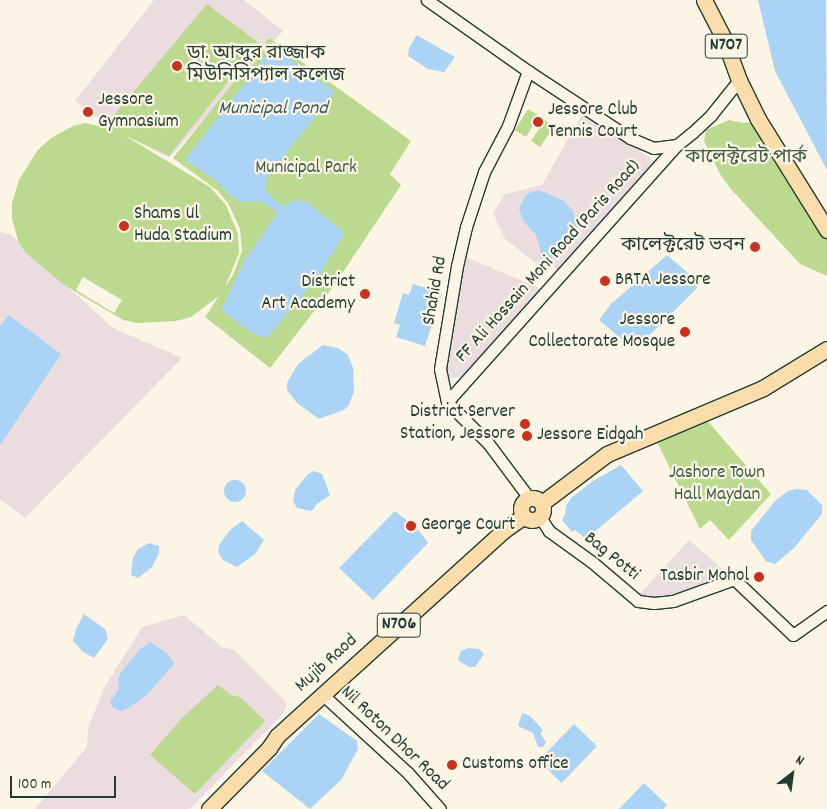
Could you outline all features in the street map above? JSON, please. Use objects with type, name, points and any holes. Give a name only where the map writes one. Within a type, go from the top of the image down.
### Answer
[{"type":"highway","name":"N707","points":[[704,0],[724,39],[742,86],[758,119],[827,230]]},
{"type":"highway","name":"N707","points":[[742,86],[781,142],[827,215]]},
{"type":"highway","points":[[537,506],[607,454],[763,388],[827,349]]},
{"type":"highway","name":"Mujib Raod","points":[[209,809],[269,748],[277,736],[504,530],[524,516],[522,506],[537,506]]},
{"type":"highway","name":"N706","points":[[199,809],[265,743],[277,736]]},
{"type":"street","points":[[427,0],[528,71],[641,144],[653,148],[677,145]]},
{"type":"street","name":"Shahid Rd","points":[[447,402],[440,370],[457,266],[484,172],[508,126],[528,71]]},
{"type":"street","name":"FF Ali Hossain Moni Road (Paris Road)","points":[[447,402],[677,145],[742,86]]},
{"type":"street","points":[[447,402],[488,443],[537,506]]},
{"type":"street","name":"Bag Potti","points":[[537,506],[549,531],[592,562],[638,600],[654,603],[673,602],[734,579],[793,635],[827,611]]},
{"type":"street","name":"Nil Roton Dhor Road","points":[[323,695],[408,773],[440,809]]},
{"type":"shaded area","name":"ডা. আব্দুর রাজ্জাক মিউনিসিপ্যাল কলেজ","points":[[154,0],[244,0],[283,31],[169,158],[108,126],[75,101]]},
{"type":"shaded area","points":[[584,111],[657,163],[560,273],[550,263],[539,266],[505,239],[493,213],[505,194],[542,185]]},
{"type":"shaded area","points":[[0,232],[10,234],[113,328],[182,358],[25,518],[0,499]]},
{"type":"shaded area","points":[[463,256],[542,289],[464,376],[448,379],[444,375]]},
{"type":"shaded area","points":[[689,540],[727,573],[719,583],[672,599],[649,601],[639,595]]},
{"type":"shaded area","points":[[184,615],[222,647],[234,650],[284,700],[287,705],[282,715],[190,809],[35,809],[87,747],[88,728],[104,688],[142,627]]},
{"type":"green space","name":"Municipal Park","points":[[207,4],[259,43],[169,156],[124,135],[210,187],[226,205],[238,234],[239,253],[225,287],[233,275],[242,251],[240,229],[228,203],[218,191],[173,158],[269,38],[411,141],[390,174],[401,185],[333,287],[270,368],[205,317],[219,296],[191,317],[176,321],[138,323],[123,320],[64,285],[26,253],[19,243],[12,219],[12,203],[19,180],[37,151],[51,138],[73,126],[85,123],[113,129],[110,120]],"holes":[[[83,277],[122,300],[114,313],[76,290]]]},
{"type":"green space","points":[[528,109],[539,116],[526,137],[515,130]]},
{"type":"green space","points":[[545,120],[554,126],[540,147],[531,141]]},
{"type":"green space","name":"কালেক্টরেট পার্ক","points":[[729,120],[744,123],[757,121],[827,238],[827,276],[800,264],[730,188],[720,174],[704,141],[706,130]]},
{"type":"green space","name":"Jashore Town Hall Maydan","points":[[704,417],[771,494],[729,540],[710,520],[700,529],[656,440]]},
{"type":"green space","points":[[218,685],[231,695],[240,697],[265,721],[195,794],[150,755],[182,718]]},
{"type":"water","points":[[758,0],[826,0],[827,170],[775,71]]},
{"type":"water","points":[[417,35],[455,57],[444,72],[428,69],[408,56],[409,48]]},
{"type":"water","name":"Municipal Pond","points":[[273,47],[335,92],[265,180],[266,191],[281,206],[294,200],[307,202],[345,233],[317,278],[267,338],[255,335],[221,310],[245,260],[278,212],[260,201],[242,202],[228,194],[218,182],[185,160]]},
{"type":"water","points":[[539,190],[563,200],[573,211],[578,229],[554,257],[544,263],[541,259],[536,235],[524,222],[519,209],[526,194]]},
{"type":"water","points":[[667,255],[688,273],[698,287],[652,333],[632,348],[599,320],[611,304]]},
{"type":"water","points":[[413,284],[442,293],[425,346],[396,337],[400,325],[394,323],[403,293],[409,295]]},
{"type":"water","points":[[9,315],[61,354],[0,445],[0,326]]},
{"type":"water","points":[[323,345],[338,348],[348,355],[353,368],[354,391],[349,405],[344,410],[319,419],[297,403],[287,390],[287,383],[298,364]]},
{"type":"water","points":[[621,465],[643,491],[586,539],[575,530],[572,532],[562,520],[566,506],[571,498],[593,481]]},
{"type":"water","points":[[314,471],[322,474],[330,495],[317,504],[312,511],[297,508],[293,501],[295,490],[308,474]]},
{"type":"water","points":[[235,480],[243,483],[246,491],[243,499],[235,502],[227,499],[224,491],[227,483]]},
{"type":"water","points":[[796,489],[807,490],[822,505],[822,514],[794,548],[775,564],[766,561],[751,540],[751,531],[775,501],[788,491]]},
{"type":"water","points":[[395,511],[417,528],[428,543],[373,600],[339,568]]},
{"type":"water","points":[[242,521],[264,540],[255,554],[237,567],[223,560],[218,552],[219,545],[231,529]]},
{"type":"water","points":[[149,543],[159,546],[159,553],[152,567],[138,578],[131,575],[133,558],[138,549]]},
{"type":"water","points":[[84,614],[105,629],[108,639],[94,658],[83,652],[73,641],[76,629]]},
{"type":"water","points":[[150,642],[167,653],[174,664],[146,696],[121,711],[112,707],[110,702],[119,689],[118,680],[120,674],[139,650]]},
{"type":"water","points":[[468,648],[479,649],[484,654],[475,667],[469,667],[458,660],[461,651]]},
{"type":"water","points":[[522,713],[530,716],[543,730],[540,733],[546,742],[543,747],[538,747],[533,733],[518,726]]},
{"type":"water","points":[[319,714],[357,741],[358,749],[341,780],[310,809],[262,771]]},
{"type":"water","points":[[574,724],[597,746],[562,783],[539,761]]},
{"type":"water","points":[[644,783],[667,805],[663,809],[619,809]]},
{"type":"place","name":"ডা. আব্দুর রাজ্জাক মিউনিসিপ্যাল কলেজ","points":[[177,66]]},
{"type":"place","name":"Jessore Gymnasium","points":[[88,112]]},
{"type":"place","name":"Jessore Club Tennis Court","points":[[538,122]]},
{"type":"place","name":"Shams Ul Huda Stadium","points":[[124,226]]},
{"type":"place","name":"কালেক্টরেট ভবন","points":[[755,247]]},
{"type":"place","name":"BRTA Jessore","points":[[605,281]]},
{"type":"place","name":"District Art Academy","points":[[365,294]]},
{"type":"place","name":"Jessore Collectorate Mosque","points":[[685,332]]},
{"type":"place","name":"District Server Station, Jessore","points":[[525,424]]},
{"type":"place","name":"Jessore Eidgah","points":[[527,436]]},
{"type":"place","name":"George Court","points":[[411,526]]},
{"type":"place","name":"Tasbir Mohol","points":[[759,577]]},
{"type":"place","name":"Customs office","points":[[452,765]]}]
